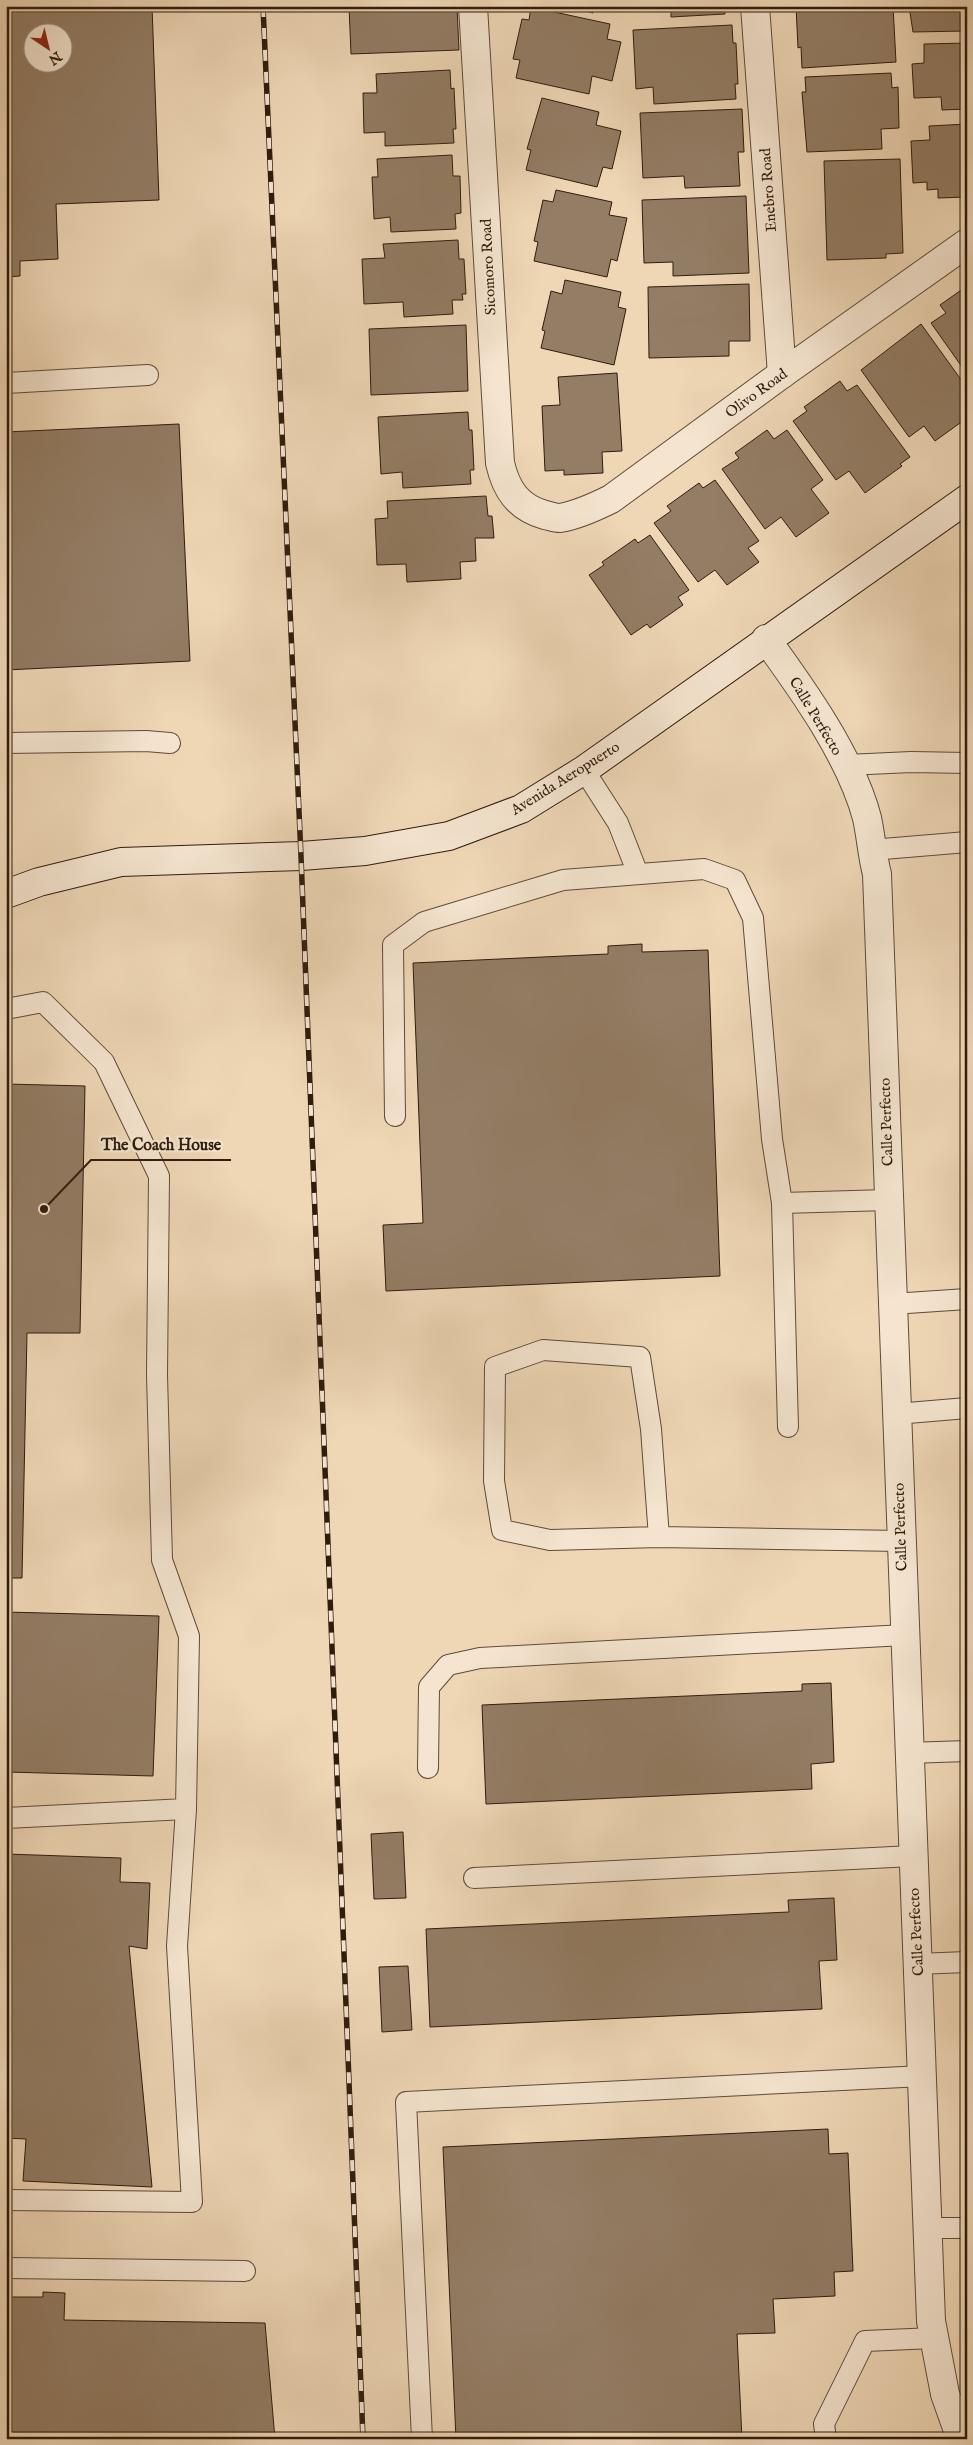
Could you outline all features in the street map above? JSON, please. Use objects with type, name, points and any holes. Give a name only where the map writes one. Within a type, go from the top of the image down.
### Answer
[{"type":"street","name":"Sicomoro Road","points":[[473,6],[500,463],[505,484],[518,502],[536,512]]},
{"type":"street","name":"Enebro Road","points":[[755,6],[782,374]]},
{"type":"street","name":"Olivo Road","points":[[536,512],[558,518],[583,512],[611,499],[782,374],[967,243]]},
{"type":"street","name":"Avenida Aeropuerto","points":[[6,894],[39,882],[121,862],[301,856],[365,851],[449,836],[521,809],[584,770],[766,639],[967,500]]},
{"type":"street","name":"Calle Perfecto","points":[[766,639],[796,682],[847,765],[867,818],[871,850],[877,874],[908,1753],[923,2076],[931,2321],[945,2394],[961,2439]]},
{"type":"lane","points":[[6,383],[148,375]]},
{"type":"lane","points":[[6,743],[146,741],[170,743]]},
{"type":"lane","points":[[847,765],[912,762],[967,763]]},
{"type":"lane","points":[[584,770],[618,823],[638,874]]},
{"type":"lane","points":[[871,850],[967,842]]},
{"type":"lane","points":[[395,1116],[393,944],[424,922],[563,880],[704,870],[735,880],[753,918],[772,1139],[782,1202],[788,1427]]},
{"type":"lane","points":[[6,1009],[43,1002],[104,1062],[159,1176],[157,1375],[162,1560],[190,1636],[186,1809],[177,1946],[192,2202],[6,2200]]},
{"type":"lane","points":[[782,1202],[888,1200]]},
{"type":"lane","points":[[892,1304],[967,1299]]},
{"type":"lane","points":[[659,1537],[651,1429],[640,1357],[543,1350],[495,1367],[494,1481],[502,1530],[550,1540],[659,1537],[901,1541]]},
{"type":"lane","points":[[896,1414],[967,1408]]},
{"type":"lane","points":[[428,1768],[429,1687],[448,1666],[480,1658],[904,1635]]},
{"type":"lane","points":[[908,1753],[967,1751]]},
{"type":"lane","points":[[6,1818],[186,1809]]},
{"type":"lane","points":[[474,1878],[913,1856]]},
{"type":"lane","points":[[917,1964],[967,1962]]},
{"type":"lane","points":[[422,2439],[406,2102],[923,2076]]},
{"type":"lane","points":[[928,2228],[967,2228]]},
{"type":"lane","points":[[6,2268],[245,2271]]},
{"type":"lane","points":[[826,2439],[824,2424],[865,2341],[934,2338]]},
{"type":"building","points":[[6,6],[152,6],[159,200],[56,204],[58,259],[20,261],[20,276],[6,277]]},
{"type":"building","points":[[349,6],[457,6],[459,50],[351,54]]},
{"type":"building","points":[[564,6],[596,6],[593,13]]},
{"type":"building","points":[[671,6],[724,6],[725,14],[671,17]]},
{"type":"building","points":[[796,6],[893,6],[896,62],[802,68],[801,47],[798,48]]},
{"type":"building","points":[[909,6],[967,6],[967,31],[913,32]]},
{"type":"building","points":[[531,7],[610,24],[607,39],[621,42],[612,81],[592,76],[589,94],[516,78],[520,60],[513,59],[522,19],[529,20]]},
{"type":"building","points":[[732,25],[733,43],[736,43],[738,84],[735,84],[736,99],[654,104],[653,87],[636,89],[633,30]]},
{"type":"building","points":[[967,43],[967,109],[942,110],[941,97],[914,98],[912,64],[924,63],[924,44]]},
{"type":"building","points":[[450,70],[451,89],[454,88],[456,129],[453,129],[454,143],[385,146],[385,132],[364,133],[363,93],[377,93],[376,74]]},
{"type":"building","points":[[891,73],[892,88],[898,87],[899,128],[881,129],[882,149],[807,152],[802,92],[806,92],[805,77]]},
{"type":"building","points":[[542,98],[599,112],[596,125],[621,131],[612,169],[603,167],[597,187],[526,170],[531,150],[527,149]]},
{"type":"building","points":[[742,109],[744,152],[738,152],[740,186],[685,188],[684,176],[643,178],[640,113]]},
{"type":"building","points":[[967,124],[967,197],[938,198],[938,189],[927,190],[927,182],[913,183],[911,141],[930,140],[929,126]]},
{"type":"building","points":[[452,155],[453,176],[460,176],[461,213],[455,214],[456,229],[391,232],[390,217],[374,219],[372,177],[378,177],[377,159]]},
{"type":"building","points":[[900,159],[903,253],[886,254],[886,258],[827,260],[824,161]]},
{"type":"building","points":[[556,190],[612,202],[609,215],[627,218],[617,261],[611,259],[607,277],[534,261],[538,242],[534,241],[543,200],[553,202]]},
{"type":"building","points":[[746,196],[749,273],[673,276],[673,262],[644,263],[642,200]]},
{"type":"building","points":[[458,240],[459,259],[464,259],[466,294],[462,294],[463,300],[452,300],[453,314],[404,317],[403,302],[364,304],[362,259],[385,258],[383,244]]},
{"type":"building","points":[[565,280],[621,292],[618,307],[626,309],[614,365],[541,348],[545,331],[542,330],[551,291],[562,294]]},
{"type":"building","points":[[749,284],[750,341],[729,341],[729,356],[649,358],[648,287]]},
{"type":"building","points":[[967,286],[967,374],[931,323],[946,313],[940,305]]},
{"type":"building","points":[[921,324],[967,388],[967,418],[935,441],[924,426],[909,437],[861,370]]},
{"type":"building","points":[[466,325],[468,391],[371,395],[369,329]]},
{"type":"building","points":[[617,373],[622,451],[602,452],[603,473],[564,475],[564,470],[545,471],[542,406],[560,405],[558,377]]},
{"type":"building","points":[[840,381],[847,391],[857,385],[910,457],[900,464],[902,466],[865,493],[849,471],[836,480],[793,421],[807,411],[804,407]]},
{"type":"building","points":[[468,412],[469,430],[472,430],[474,470],[470,470],[471,484],[403,488],[402,472],[381,474],[378,417]]},
{"type":"building","points":[[179,424],[190,661],[6,670],[6,432]]},
{"type":"building","points":[[767,430],[774,439],[787,430],[823,480],[811,489],[829,513],[796,537],[781,517],[765,529],[722,469],[739,458],[735,453]]},
{"type":"building","points":[[715,480],[759,541],[748,548],[759,562],[727,585],[715,570],[698,582],[654,523],[671,511],[667,506],[699,483],[703,488]]},
{"type":"building","points":[[486,496],[488,516],[492,516],[494,538],[475,538],[476,561],[460,562],[461,579],[407,582],[406,564],[377,565],[375,519],[388,518],[387,501]]},
{"type":"building","points":[[650,535],[689,590],[678,597],[683,605],[650,628],[647,624],[631,635],[589,575],[604,565],[602,562],[635,539],[638,543]]},
{"type":"building","points":[[642,944],[642,952],[708,950],[720,1276],[386,1291],[383,1225],[423,1223],[413,963],[608,954],[608,946]]},
{"type":"building","points":[[6,1084],[85,1086],[80,1333],[27,1333],[22,1578],[6,1578]]},
{"type":"building","points":[[6,1612],[159,1616],[153,1776],[6,1772]]},
{"type":"building","points":[[831,1683],[834,1762],[811,1764],[812,1789],[486,1804],[482,1705],[802,1691],[802,1684]]},
{"type":"building","points":[[403,1832],[406,1898],[374,1899],[371,1834]]},
{"type":"building","points":[[6,1854],[121,1858],[120,1882],[150,1883],[147,1949],[129,1946],[152,2187],[23,2181],[26,2139],[6,2138]]},
{"type":"building","points":[[834,1898],[837,1960],[819,1961],[822,2009],[430,2027],[426,1929],[789,1912],[788,1900]]},
{"type":"building","points":[[408,1966],[412,2030],[382,2032],[379,1967]]},
{"type":"building","points":[[828,2129],[829,2154],[848,2153],[853,2271],[834,2272],[835,2296],[773,2299],[775,2333],[737,2334],[742,2439],[456,2439],[443,2147]]},
{"type":"building","points":[[43,2292],[65,2293],[64,2320],[265,2323],[275,2439],[6,2438],[6,2297],[43,2297]]},
{"type":"railway","points":[[263,6],[301,856],[363,2439]]},
{"type":"place","name":"The Coach House","points":[[44,1209]]}]
